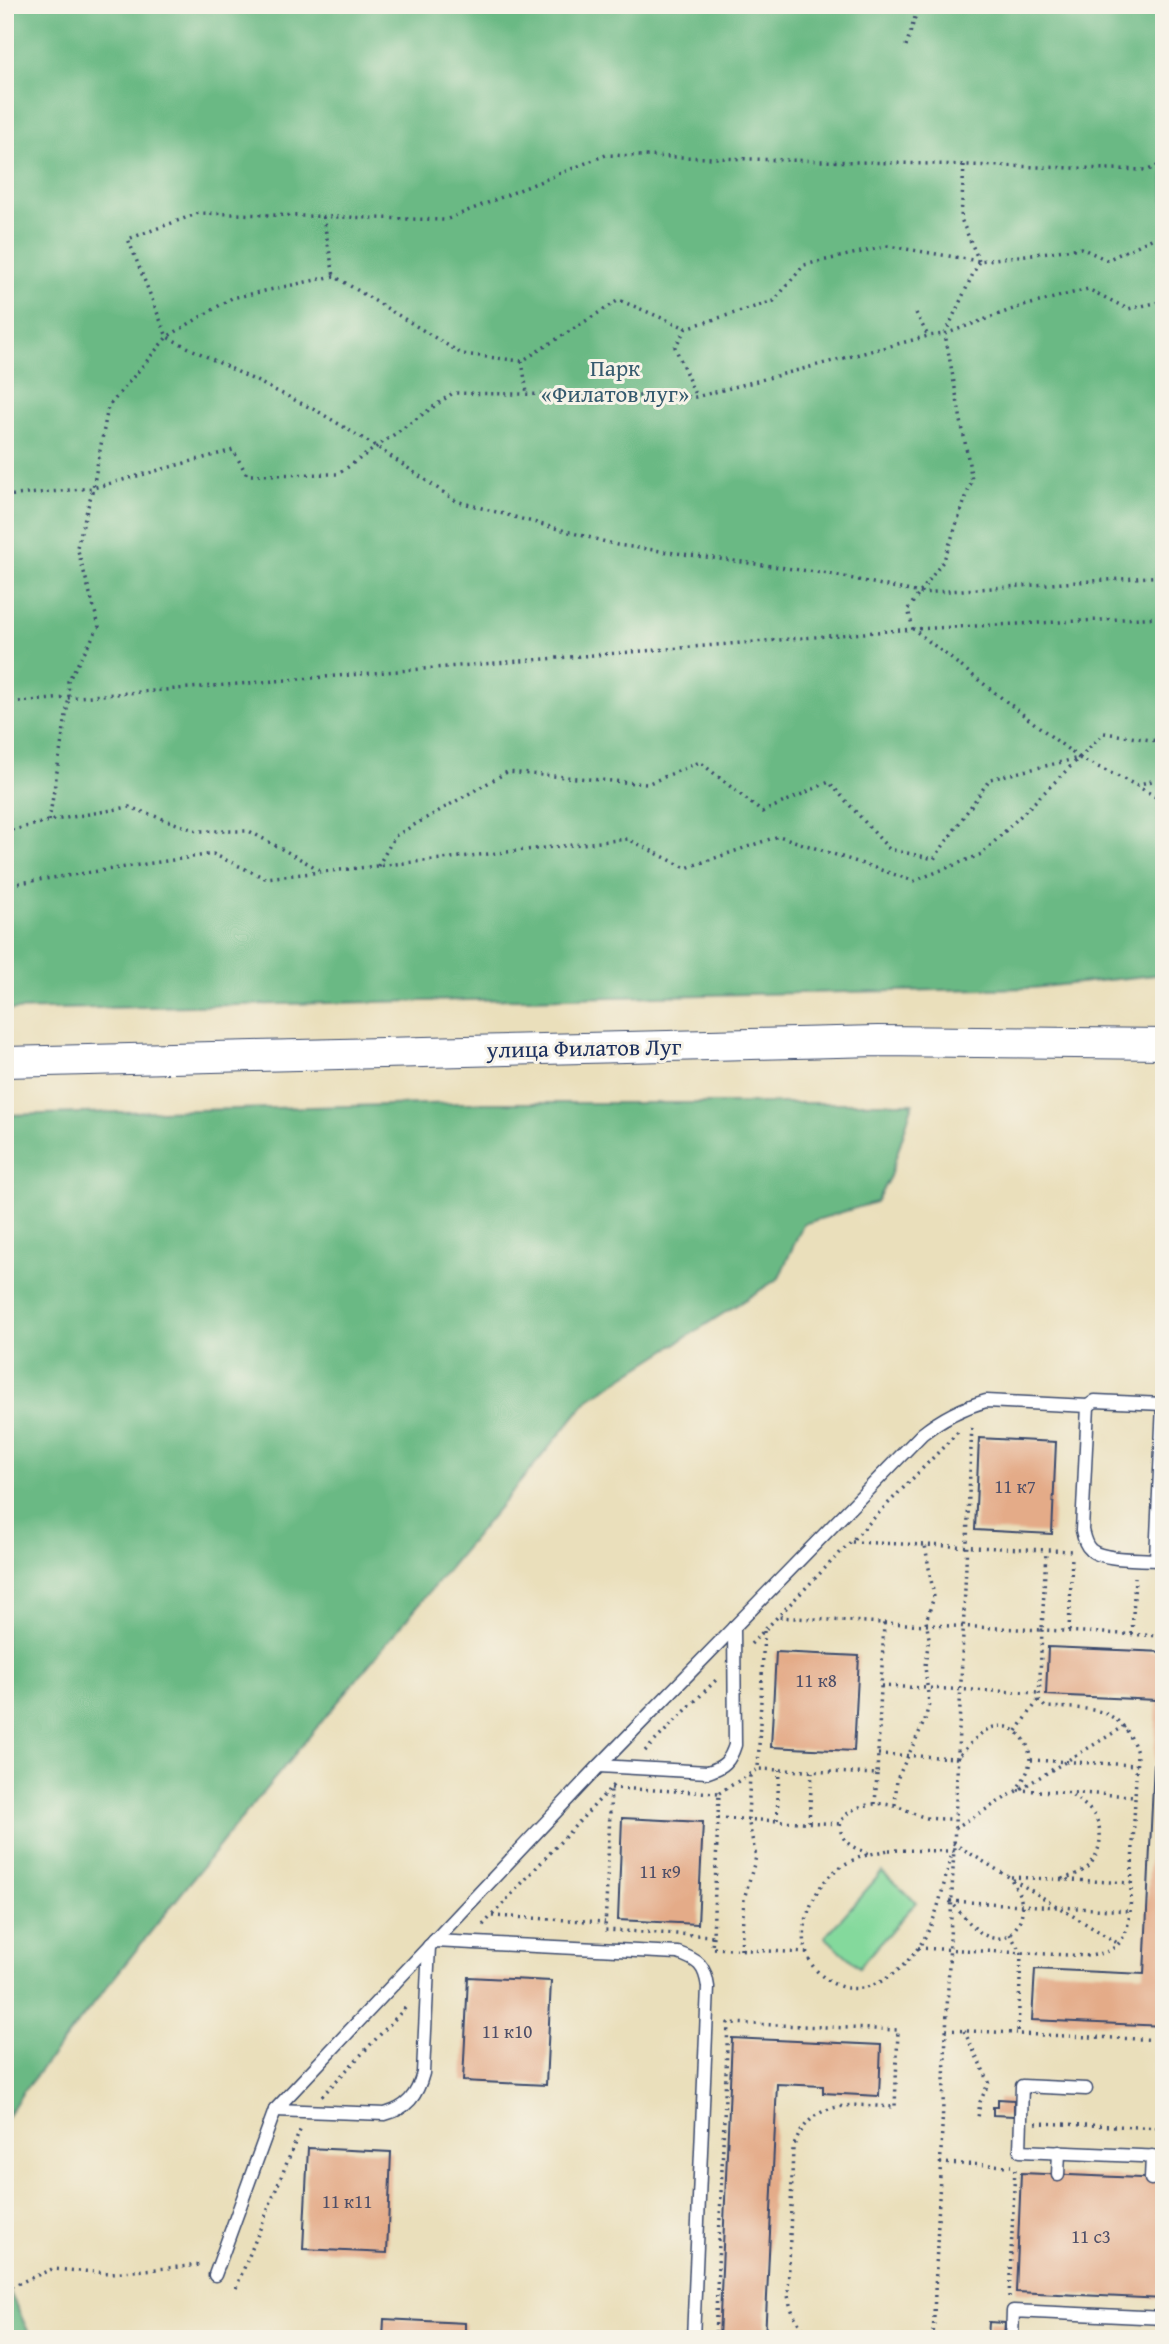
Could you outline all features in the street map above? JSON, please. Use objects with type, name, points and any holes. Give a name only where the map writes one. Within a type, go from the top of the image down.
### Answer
[{"type":"street","name":"улица Филатов Луг","points":[[5,1062],[878,1041],[1164,1044]]},
{"type":"lane","points":[[217,2269],[275,2110],[598,1766],[922,1434],[937,1422],[971,1405],[986,1401],[1088,1406],[1095,1401],[1163,1404],[1160,1559],[1104,1556],[1095,1553],[1084,1541],[1082,1530],[1088,1406]]},
{"type":"lane","points":[[598,1766],[708,1772],[720,1768],[730,1759],[735,1745],[734,1626]]},
{"type":"lane","points":[[275,2110],[385,2114],[396,2111],[414,2097],[423,2073],[432,1944]]},
{"type":"lane","points":[[432,1944],[678,1953],[694,1958],[701,1965],[708,1987],[694,2339]]},
{"type":"lane","points":[[1086,2089],[1022,2086],[1020,2151],[1158,2157],[1151,2179]]},
{"type":"lane","points":[[1058,2175],[1059,2152]]},
{"type":"lane","points":[[1012,2339],[1013,2311],[1164,2318]]},
{"type":"path","points":[[906,46],[919,5]]},
{"type":"path","points":[[1164,163],[1148,170],[606,155],[445,220],[199,213],[128,239],[167,337],[319,412],[456,500],[617,545],[830,574],[920,593],[1164,576]]},
{"type":"path","points":[[964,165],[961,219],[979,261],[945,334],[972,480],[944,560],[908,609],[913,629],[1079,758],[1136,785],[1164,802]]},
{"type":"path","points":[[323,217],[334,276]]},
{"type":"path","points":[[49,821],[69,697],[68,681],[99,626],[78,547],[93,488],[108,407],[167,337],[232,298],[334,276],[462,354],[522,361],[619,300],[686,328],[774,301],[804,265],[888,246],[979,261],[1081,248],[1107,260],[1164,233]]},
{"type":"path","points":[[5,496],[93,488],[233,450],[247,475],[338,474],[453,393],[696,397],[928,336],[945,334],[1016,308],[1088,289],[1128,309],[1164,301]]},
{"type":"path","points":[[916,313],[928,336]]},
{"type":"path","points":[[686,328],[675,347],[696,397]]},
{"type":"path","points":[[522,361],[527,394]]},
{"type":"path","points":[[5,703],[913,629],[1164,617]]},
{"type":"path","points":[[5,885],[213,853],[265,878],[628,839],[686,868],[779,836],[914,881],[982,854],[1104,733],[1164,742]]},
{"type":"path","points":[[378,866],[395,836],[507,772],[648,784],[700,762],[762,812],[830,782],[889,849],[934,859],[990,779],[1079,758]]},
{"type":"path","points":[[1136,785],[1164,778]]},
{"type":"path","points":[[5,832],[129,807],[197,831],[248,831],[324,872]]},
{"type":"path","points":[[933,2339],[972,1422]]},
{"type":"path","points":[[852,1542],[967,1547]]},
{"type":"path","points":[[895,1805],[897,1779],[928,1712],[925,1666],[929,1644],[926,1624],[934,1597],[925,1545]]},
{"type":"path","points":[[918,1948],[1090,1956],[1103,1954],[1119,1944],[1127,1930],[1137,1753],[1132,1736],[1125,1726],[1109,1715],[1092,1710],[1041,1705],[1039,1696],[1046,1551]]},
{"type":"path","points":[[1069,1632],[1073,1552],[1095,1553]]},
{"type":"path","points":[[1132,1634],[1136,1558]]},
{"type":"path","points":[[777,1617],[1164,1636]]},
{"type":"path","points":[[875,1804],[884,1623]]},
{"type":"path","points":[[758,1769],[764,1630]]},
{"type":"path","points":[[881,1686],[1039,1696]]},
{"type":"path","points":[[1017,1731],[1039,1696]]},
{"type":"path","points":[[954,1829],[1125,1726]]},
{"type":"path","points":[[878,1754],[957,1758],[986,1730],[1005,1727],[1017,1731],[1027,1742],[1031,1752],[1026,1775],[1016,1790]]},
{"type":"path","points":[[1030,1760],[1137,1765]]},
{"type":"path","points":[[713,1936],[605,1930],[611,1788],[719,1793],[758,1769],[877,1774]]},
{"type":"path","points":[[777,1821],[779,1770]]},
{"type":"path","points":[[809,1822],[812,1771]]},
{"type":"path","points":[[741,1950],[744,1899],[756,1857],[748,1819],[750,1774]]},
{"type":"path","points":[[1016,1790],[1135,1796]]},
{"type":"path","points":[[719,1793],[712,1948],[807,1953]]},
{"type":"path","points":[[1060,1880],[1087,1868],[1098,1853],[1101,1840],[1099,1825],[1091,1811],[1069,1793]]},
{"type":"path","points":[[868,1854],[845,1840],[842,1824],[851,1809],[875,1804],[895,1805],[929,1818],[954,1819]]},
{"type":"path","points":[[718,1818],[842,1824]]},
{"type":"path","points":[[953,1843],[1119,1944]]},
{"type":"path","points":[[889,1850],[953,1851],[934,1917],[918,1948],[897,1971],[876,1985],[851,1989],[833,1983],[816,1970],[807,1953],[805,1936],[809,1909],[821,1885],[834,1872],[850,1861],[889,1850]]},
{"type":"path","points":[[1010,1877],[1131,1883]]},
{"type":"path","points":[[950,1901],[979,1931],[992,1938],[1003,1937],[1016,1928],[1022,1905],[1010,1877]]},
{"type":"path","points":[[950,1901],[1130,1911]]},
{"type":"path","points":[[492,1916],[605,1922]]},
{"type":"path","points":[[1010,1934],[1021,1953],[1018,2034]]},
{"type":"path","points":[[715,2339],[727,2023],[898,2030],[895,2107],[842,2105],[830,2108],[810,2120],[793,2148],[788,2295],[794,2318],[800,2327],[815,2339]]},
{"type":"path","points":[[946,2030],[1164,2040]]},
{"type":"path","points":[[964,2031],[989,2082],[980,2102],[978,2118]]},
{"type":"path","points":[[236,2288],[308,2111]]},
{"type":"path","points":[[1021,2122],[1164,2128]]},
{"type":"path","points":[[1009,2299],[1015,2166]]},
{"type":"path","points":[[5,2289],[51,2269],[111,2273],[217,2269]]},
{"type":"green space","name":"Парк «Филатов луг»","points":[[5,5],[1164,5],[1164,974],[1032,988],[5,1010]]},
{"type":"green space","points":[[465,1103],[913,1103],[890,1176],[876,1202],[803,1224],[779,1278],[589,1399],[231,1831],[23,2092],[5,2120],[5,1115]]},
{"type":"green space","points":[[882,1872],[916,1902],[859,1967],[825,1937]]},
{"type":"green space","points":[[5,2282],[28,2331],[32,2339],[5,2339]]},
{"type":"building","points":[[979,1438],[1056,1442],[1052,1534],[975,1530]]},
{"type":"building","points":[[1048,1647],[1164,1652],[1164,2026],[1032,2020],[1035,1969],[1144,1974],[1157,1700],[1046,1695]]},
{"type":"building","points":[[776,1652],[859,1656],[854,1751],[771,1747]]},
{"type":"building","points":[[622,1818],[703,1822],[698,1924],[618,1920]]},
{"type":"building","points":[[468,1977],[551,1981],[546,2085],[463,2081]]},
{"type":"building","points":[[732,2038],[881,2045],[879,2096],[823,2093],[823,2086],[777,2084],[765,2339],[719,2339]]},
{"type":"building","points":[[998,2099],[1014,2100],[1014,2116],[993,2115],[993,2107],[998,2107]]},
{"type":"building","points":[[308,2148],[391,2152],[387,2253],[303,2249]]},
{"type":"building","points":[[1021,2173],[1164,2179],[1164,2299],[1016,2292]]},
{"type":"building","points":[[384,2319],[465,2323],[465,2339],[383,2339]]},
{"type":"building","points":[[989,2322],[1005,2323],[1004,2338],[988,2338]]}]
